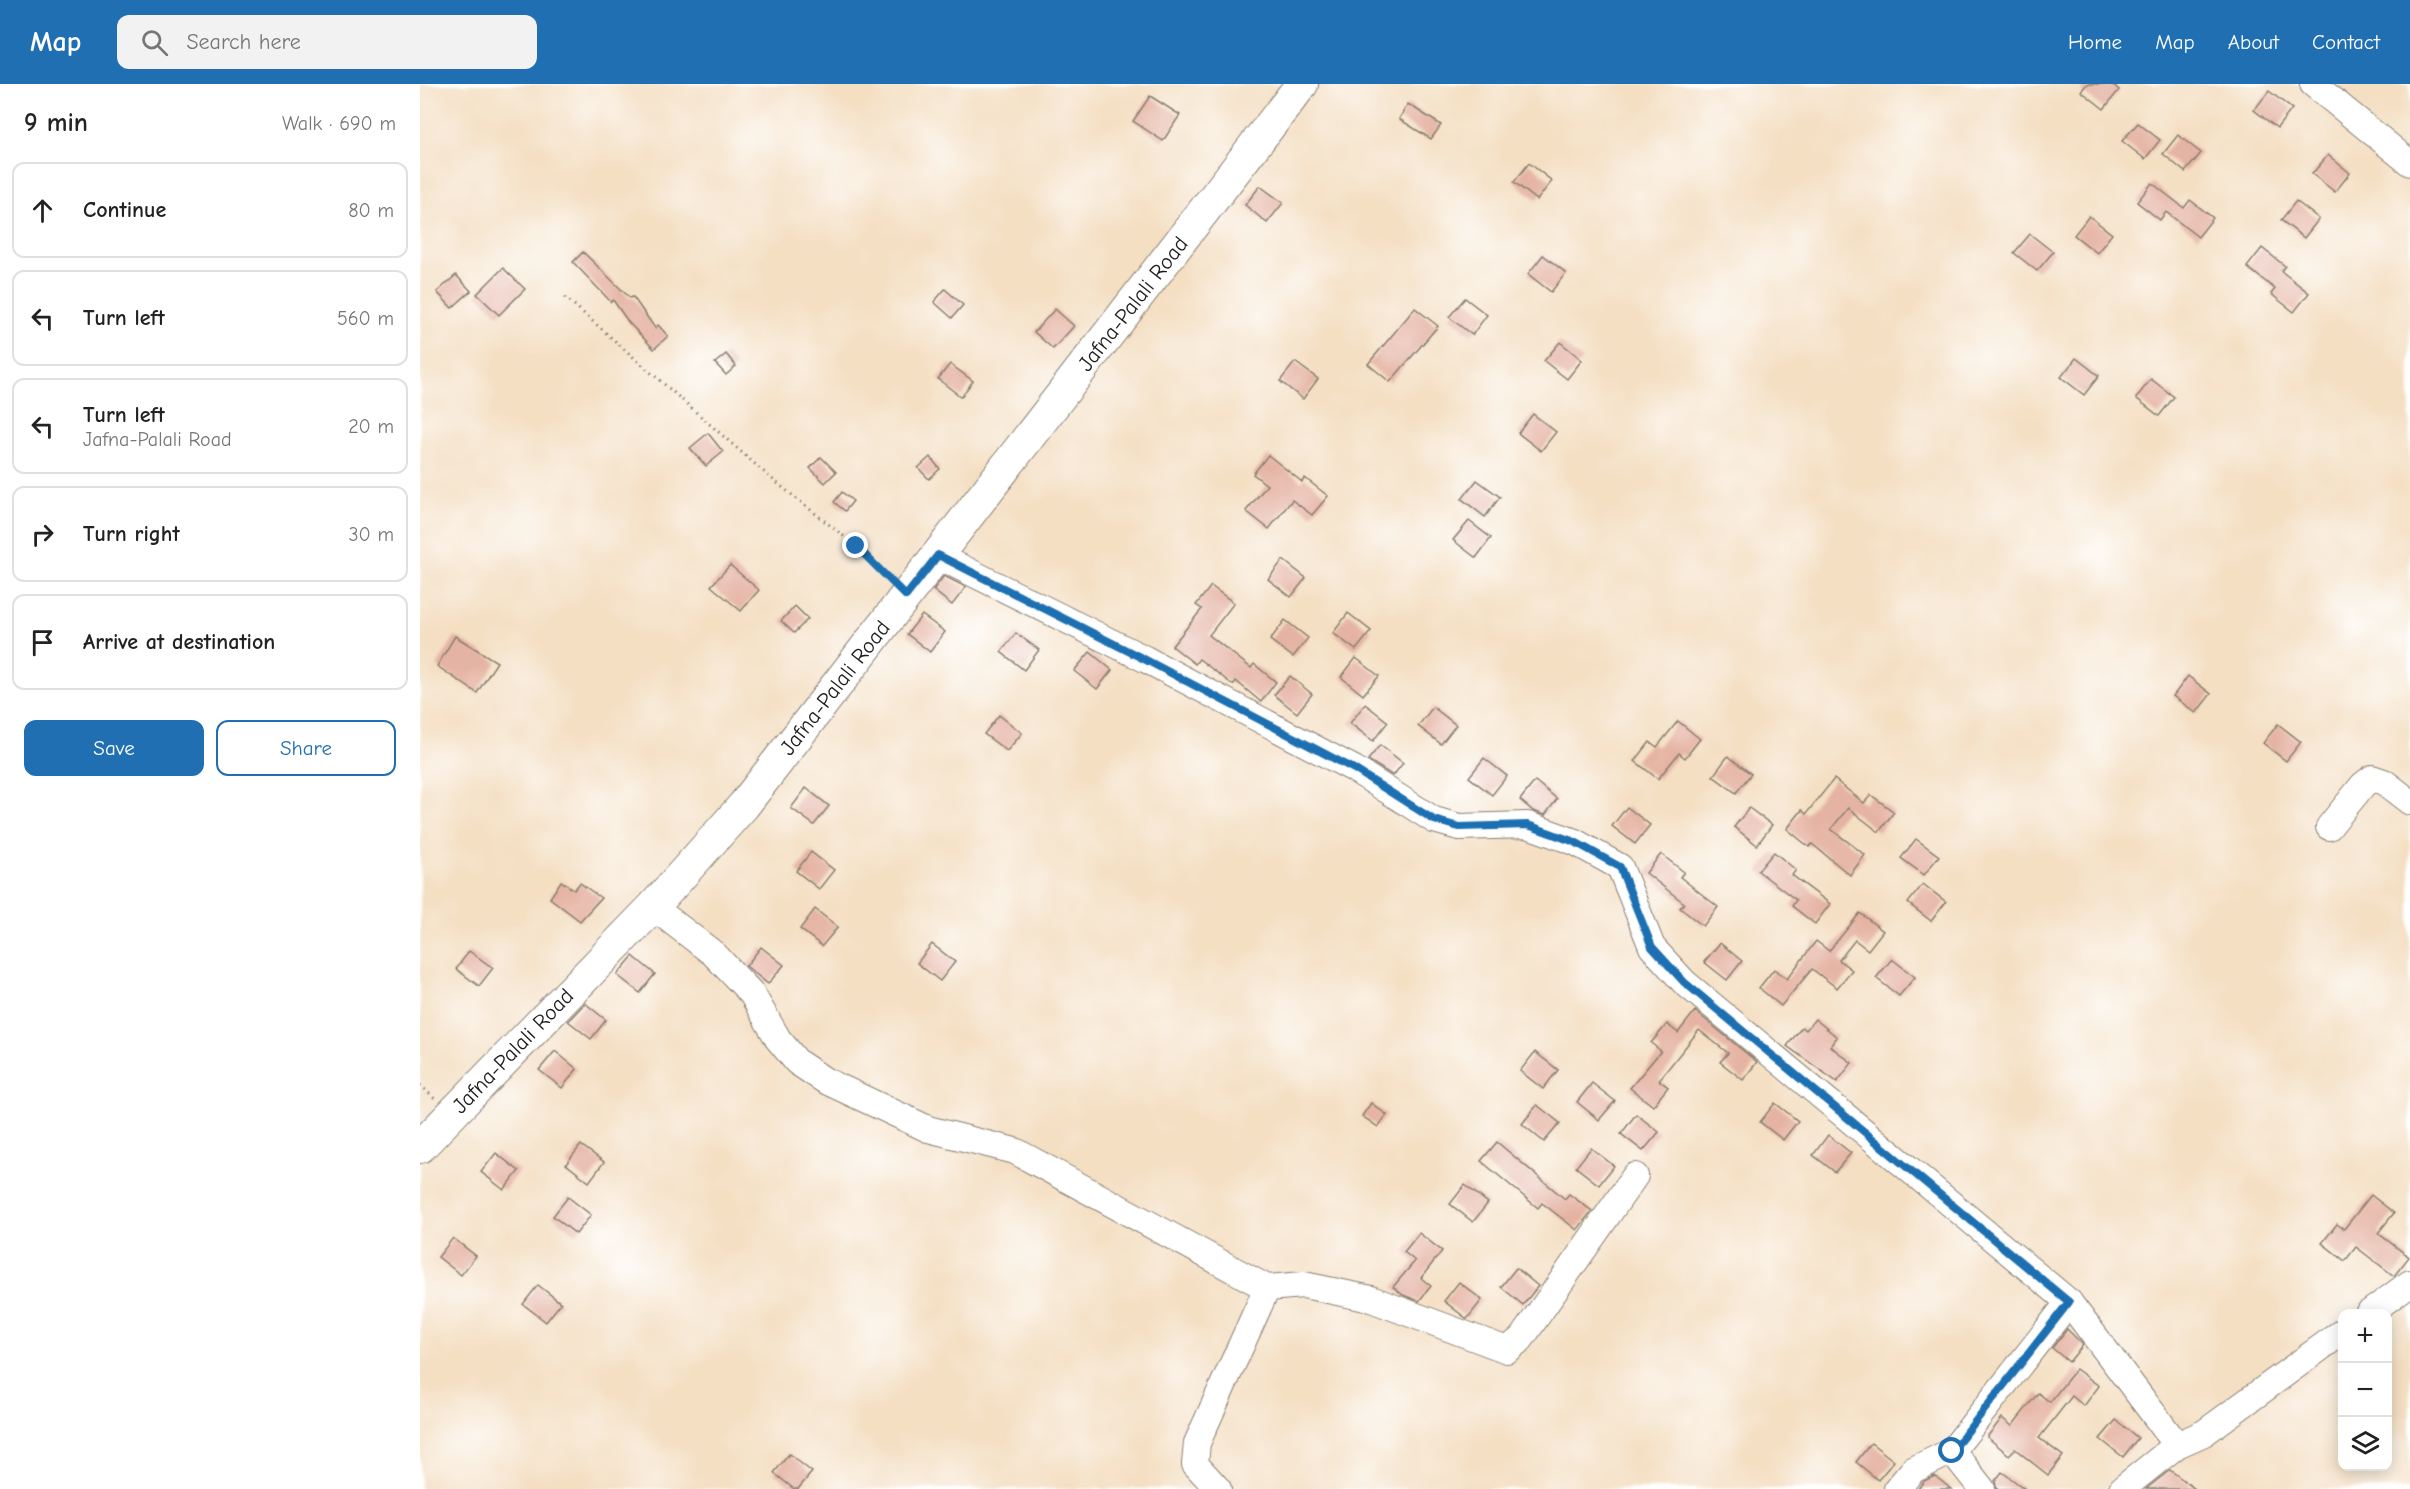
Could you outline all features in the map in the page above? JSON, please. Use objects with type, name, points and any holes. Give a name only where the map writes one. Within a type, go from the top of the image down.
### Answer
[{"type":"main road","name":"Jafna-Palali Road","points":[[420,1147],[653,907],[744,804],[1302,84]]},
{"type":"street","points":[[2313,84],[2410,163]]},
{"type":"street","points":[[938,555],[1354,769],[1434,820],[1459,827],[1528,825],[1575,842],[1620,867],[1652,947],[1684,982],[2069,1302],[2177,1445]]},
{"type":"street","points":[[2329,827],[2363,784],[2372,778],[2384,782],[2410,802]]},
{"type":"street","points":[[653,907],[714,954],[752,994],[778,1039],[797,1062],[824,1080],[928,1129],[1015,1151],[1267,1288],[1304,1285],[1371,1299],[1508,1350],[1521,1339],[1635,1176]]},
{"type":"street","points":[[2375,1309],[2410,1283]]},
{"type":"street","points":[[1218,1489],[1195,1464],[1197,1443],[1267,1288]]},
{"type":"street","points":[[1897,1489],[1913,1470],[1952,1451],[2069,1302]]},
{"type":"street","points":[[2122,1489],[2177,1445],[2204,1433],[2338,1336]]},
{"type":"street","points":[[1952,1451],[1982,1489]]},
{"type":"path","points":[[565,297],[772,479],[856,546],[906,596]]},
{"type":"building","points":[[2087,84],[2111,84],[2119,90],[2104,109],[2081,91]]},
{"type":"building","points":[[2269,91],[2292,109],[2277,128],[2254,110]]},
{"type":"building","points":[[1150,96],[1180,115],[1163,141],[1133,121]]},
{"type":"building","points":[[1408,104],[1441,125],[1431,139],[1399,119]]},
{"type":"building","points":[[2138,123],[2160,140],[2145,159],[2122,141]]},
{"type":"building","points":[[2178,135],[2201,153],[2185,172],[2163,154]]},
{"type":"building","points":[[2328,155],[2350,173],[2335,192],[2312,174]]},
{"type":"building","points":[[1529,163],[1552,181],[1537,200],[1514,182]]},
{"type":"building","points":[[2152,183],[2184,208],[2190,200],[2213,218],[2198,237],[2166,212],[2160,220],[2137,202]]},
{"type":"building","points":[[1260,186],[1283,203],[1267,223],[1245,205]]},
{"type":"building","points":[[2296,201],[2319,219],[2304,238],[2281,220]]},
{"type":"building","points":[[2089,216],[2112,234],[2097,253],[2074,235]]},
{"type":"building","points":[[2030,234],[2053,252],[2037,271],[2014,253]]},
{"type":"building","points":[[2262,248],[2285,266],[2281,271],[2309,293],[2294,312],[2271,294],[2275,289],[2247,267]]},
{"type":"building","points":[[583,252],[630,298],[633,297],[655,328],[658,325],[668,336],[654,349],[629,323],[613,300],[611,302],[573,262]]},
{"type":"building","points":[[1543,255],[1566,273],[1551,292],[1528,274]]},
{"type":"building","points":[[503,268],[525,289],[499,315],[477,294]]},
{"type":"building","points":[[456,275],[471,291],[452,308],[437,292]]},
{"type":"building","points":[[945,289],[963,305],[952,318],[934,302]]},
{"type":"building","points":[[1465,298],[1487,315],[1472,335],[1449,317]]},
{"type":"building","points":[[1415,308],[1438,326],[1390,382],[1368,364]]},
{"type":"building","points":[[1055,309],[1074,326],[1053,349],[1034,332]]},
{"type":"building","points":[[1560,342],[1582,360],[1567,379],[1544,361]]},
{"type":"building","points":[[726,354],[736,366],[726,375],[715,363]]},
{"type":"building","points":[[2076,358],[2099,376],[2084,395],[2061,377]]},
{"type":"building","points":[[1295,362],[1318,379],[1303,399],[1280,381]]},
{"type":"building","points":[[950,364],[973,381],[961,397],[938,379]]},
{"type":"building","points":[[2151,379],[2174,397],[2159,416],[2136,398]]},
{"type":"building","points":[[1533,414],[1556,432],[1541,451],[1518,433]]},
{"type":"building","points":[[708,433],[723,452],[706,466],[690,448]]},
{"type":"building","points":[[1268,455],[1302,482],[1305,478],[1328,496],[1312,515],[1292,500],[1269,529],[1246,511],[1267,485],[1253,474]]},
{"type":"building","points":[[821,457],[836,472],[825,483],[810,468]]},
{"type":"building","points":[[930,457],[940,469],[929,479],[918,468]]},
{"type":"building","points":[[1477,480],[1500,497],[1485,517],[1462,499]]},
{"type":"building","points":[[842,492],[853,501],[845,511],[834,502]]},
{"type":"building","points":[[1469,521],[1491,538],[1476,558],[1453,540]]},
{"type":"building","points":[[1283,560],[1306,578],[1291,597],[1268,579]]},
{"type":"building","points":[[730,565],[759,590],[741,611],[711,586]]},
{"type":"building","points":[[944,576],[966,587],[952,605],[933,590]]},
{"type":"building","points":[[1211,586],[1234,603],[1209,635],[1251,668],[1254,664],[1276,682],[1261,702],[1236,681],[1233,685],[1199,659],[1195,664],[1172,646],[1202,609],[1196,605]]},
{"type":"building","points":[[795,606],[808,619],[794,633],[781,621]]},
{"type":"building","points":[[1348,613],[1371,631],[1356,650],[1333,633]]},
{"type":"building","points":[[922,615],[945,632],[930,652],[907,634]]},
{"type":"building","points":[[1285,620],[1308,638],[1293,657],[1270,640]]},
{"type":"building","points":[[1016,633],[1039,650],[1024,670],[1001,652]]},
{"type":"building","points":[[455,636],[497,662],[477,693],[437,666]]},
{"type":"building","points":[[1090,652],[1112,670],[1097,689],[1074,671]]},
{"type":"building","points":[[1356,658],[1379,676],[1363,695],[1341,677]]},
{"type":"building","points":[[1290,676],[1312,694],[1297,713],[1274,695]]},
{"type":"building","points":[[2188,676],[2211,694],[2196,713],[2173,696]]},
{"type":"building","points":[[1365,704],[1388,722],[1373,741],[1350,723]]},
{"type":"building","points":[[1433,707],[1456,725],[1441,744],[1418,726]]},
{"type":"building","points":[[999,715],[1022,733],[1007,751],[984,734]]},
{"type":"building","points":[[1678,721],[1700,739],[1685,758],[1679,753],[1658,779],[1635,761],[1650,742],[1657,747]]},
{"type":"building","points":[[2278,724],[2301,742],[2286,761],[2263,743]]},
{"type":"building","points":[[1380,745],[1403,763],[1393,776],[1368,760]]},
{"type":"building","points":[[1728,756],[1751,774],[1736,793],[1713,776]]},
{"type":"building","points":[[1484,758],[1507,776],[1492,795],[1469,777]]},
{"type":"building","points":[[1834,779],[1864,803],[1871,795],[1894,812],[1879,832],[1848,808],[1831,829],[1865,855],[1850,875],[1812,844],[1809,847],[1787,829],[1802,810],[1806,814]]},
{"type":"building","points":[[1535,781],[1557,799],[1545,815],[1533,811],[1520,800]]},
{"type":"building","points":[[806,788],[829,806],[814,825],[791,808]]},
{"type":"building","points":[[1627,807],[1650,825],[1635,844],[1612,826]]},
{"type":"building","points":[[1749,808],[1772,825],[1757,845],[1734,827]]},
{"type":"building","points":[[1916,839],[1939,856],[1924,875],[1901,858]]},
{"type":"building","points":[[811,852],[834,870],[819,889],[796,871]]},
{"type":"building","points":[[1774,852],[1796,870],[1792,875],[1830,904],[1815,924],[1792,906],[1796,900],[1758,871]]},
{"type":"building","points":[[1661,854],[1684,872],[1680,877],[1718,907],[1703,926],[1680,908],[1684,903],[1646,873]]},
{"type":"building","points":[[561,881],[574,890],[580,883],[601,898],[580,921],[550,898]]},
{"type":"building","points":[[1923,884],[1946,902],[1931,921],[1908,903]]},
{"type":"building","points":[[815,909],[838,927],[822,946],[800,929]]},
{"type":"building","points":[[1860,913],[1883,931],[1868,950],[1855,940],[1839,960],[1852,970],[1837,988],[1812,969],[1781,1006],[1759,988],[1774,969],[1787,979],[1816,941],[1829,951]]},
{"type":"building","points":[[1720,943],[1742,961],[1727,980],[1704,962]]},
{"type":"building","points":[[932,944],[955,962],[940,981],[917,963]]},
{"type":"building","points":[[761,947],[784,965],[768,984],[746,966]]},
{"type":"building","points":[[469,951],[493,968],[479,986],[456,969]]},
{"type":"building","points":[[633,956],[655,974],[640,993],[617,975]]},
{"type":"building","points":[[1892,959],[1915,977],[1899,996],[1876,978]]},
{"type":"building","points":[[585,1003],[606,1020],[591,1039],[568,1021]]},
{"type":"building","points":[[1695,1011],[1757,1062],[1743,1080],[1720,1062],[1728,1053],[1699,1030],[1659,1080],[1668,1087],[1653,1106],[1630,1088],[1661,1051],[1651,1043],[1667,1024],[1678,1033]]},
{"type":"building","points":[[1815,1019],[1837,1037],[1830,1046],[1852,1063],[1837,1082],[1787,1046],[1802,1027],[1806,1030]]},
{"type":"building","points":[[555,1051],[577,1069],[562,1088],[539,1070]]},
{"type":"building","points":[[1535,1052],[1558,1070],[1543,1089],[1520,1071]]},
{"type":"building","points":[[1592,1083],[1615,1101],[1599,1120],[1577,1102]]},
{"type":"building","points":[[1371,1103],[1387,1115],[1378,1127],[1362,1116]]},
{"type":"building","points":[[1775,1103],[1798,1121],[1783,1140],[1760,1122]]},
{"type":"building","points":[[1537,1105],[1560,1123],[1544,1142],[1522,1124]]},
{"type":"building","points":[[1636,1114],[1659,1132],[1643,1151],[1621,1134]]},
{"type":"building","points":[[1828,1135],[1851,1153],[1835,1172],[1813,1155]]},
{"type":"building","points":[[1497,1142],[1565,1199],[1569,1194],[1592,1211],[1577,1230],[1542,1203],[1538,1208],[1481,1161]]},
{"type":"building","points":[[581,1145],[604,1162],[589,1182],[566,1164]]},
{"type":"building","points":[[1591,1148],[1614,1166],[1599,1185],[1576,1167]]},
{"type":"building","points":[[496,1153],[519,1171],[504,1190],[481,1172]]},
{"type":"building","points":[[1465,1185],[1488,1203],[1473,1222],[1450,1204]]},
{"type":"building","points":[[2371,1195],[2394,1213],[2378,1233],[2409,1257],[2394,1276],[2356,1247],[2345,1261],[2322,1243],[2337,1224],[2344,1229]]},
{"type":"building","points":[[568,1197],[591,1215],[576,1234],[553,1216]]},
{"type":"building","points":[[1419,1233],[1442,1251],[1421,1278],[1431,1286],[1419,1301],[1403,1295],[1393,1287],[1415,1261],[1404,1252]]},
{"type":"building","points":[[453,1238],[476,1256],[461,1275],[438,1257]]},
{"type":"building","points":[[1516,1268],[1538,1286],[1523,1305],[1501,1287]]},
{"type":"building","points":[[1459,1282],[1482,1300],[1467,1319],[1444,1301]]},
{"type":"building","points":[[538,1285],[561,1303],[546,1322],[523,1304]]},
{"type":"building","points":[[2067,1329],[2083,1345],[2069,1362],[2052,1348]]},
{"type":"building","points":[[2076,1369],[2099,1386],[2084,1406],[2072,1396],[2039,1438],[2063,1456],[2048,1475],[2015,1449],[2009,1455],[1987,1437],[2002,1418],[2012,1426],[2038,1393],[2050,1402]]},
{"type":"building","points":[[2116,1420],[2138,1438],[2123,1457],[2100,1439]]},
{"type":"building","points":[[1871,1443],[1894,1461],[1878,1480],[1856,1462]]},
{"type":"building","points":[[789,1454],[812,1472],[798,1489],[794,1489],[774,1473]]},
{"type":"building","points":[[2170,1470],[2195,1489],[2146,1489]]},
{"type":"building","points":[[2002,1472],[2025,1489],[1997,1489],[1995,1481]]},
{"type":"building","points":[[1935,1476],[1951,1489],[1918,1489],[1924,1481]]},
{"type":"route","points":[[856,546],[906,596],[938,555],[1354,769],[1434,820],[1459,827],[1528,825],[1575,842],[1620,867],[1652,947],[1684,982],[2069,1302],[1952,1451]]}]
